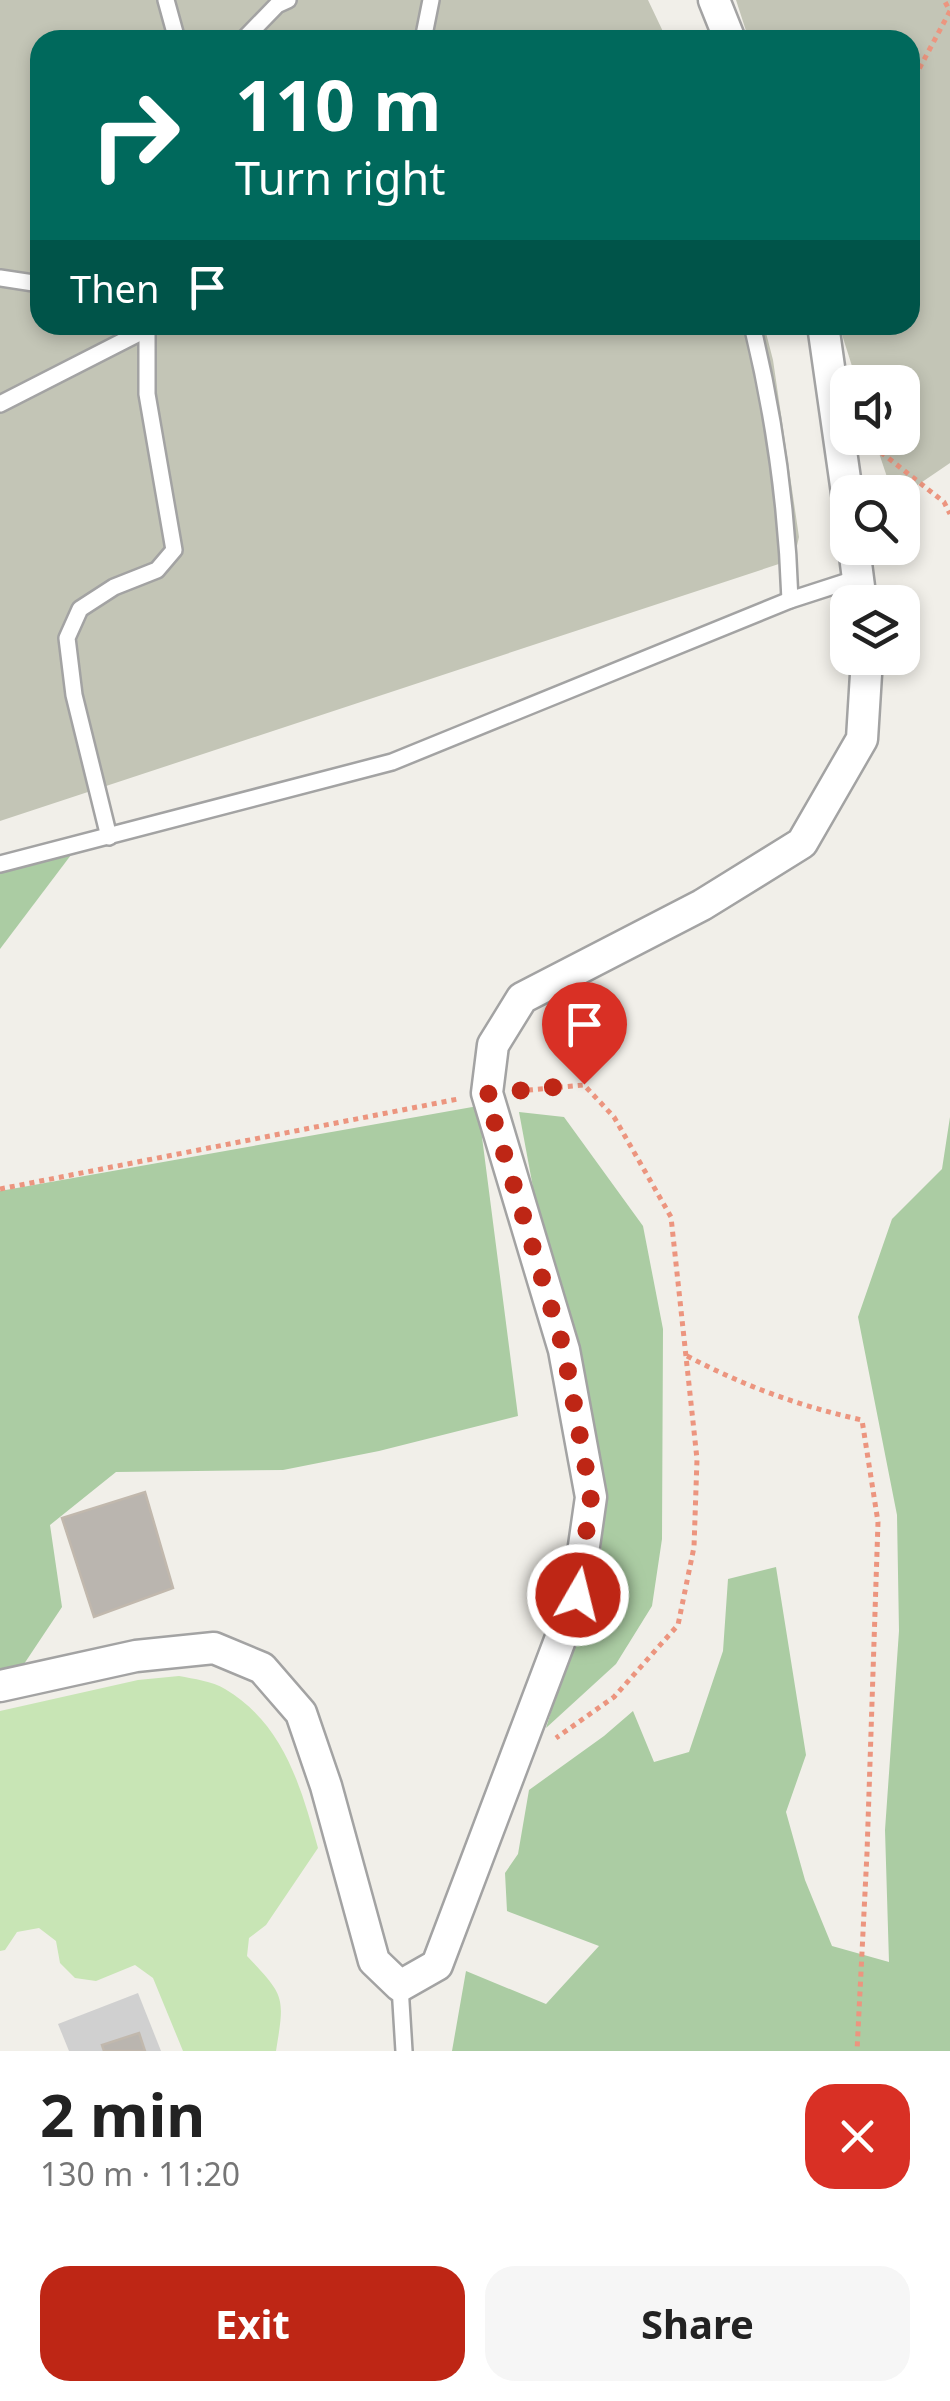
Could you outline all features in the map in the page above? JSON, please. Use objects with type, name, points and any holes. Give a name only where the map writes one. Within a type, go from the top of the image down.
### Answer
[{"type":"street","points":[[714,0],[726,30]]},
{"type":"street","points":[[824,335],[844,475]]},
{"type":"street","points":[[0,1686],[136,1656],[214,1648],[262,1668],[300,1713],[326,1786],[374,1961],[400,1986],[437,1965],[578,1595],[591,1496],[564,1350],[486,1094],[493,1045],[522,998],[702,905],[802,844],[862,739],[867,675]]},
{"type":"lane","points":[[253,30],[277,5],[288,0]]},
{"type":"lane","points":[[425,30],[431,0]]},
{"type":"lane","points":[[169,7],[180,30]]},
{"type":"lane","points":[[0,278],[30,282]]},
{"type":"lane","points":[[0,404],[128,335]]},
{"type":"lane","points":[[109,837],[74,695],[68,638],[80,610],[114,587],[157,570],[174,550],[146,394],[145,335]]},
{"type":"lane","points":[[755,335],[787,526],[790,600]]},
{"type":"lane","points":[[0,864],[392,762],[858,576]]},
{"type":"lane","points":[[400,1986],[404,2051]]},
{"type":"path","points":[[920,67],[950,11],[944,0]]},
{"type":"path","points":[[884,455],[944,502],[950,514]]},
{"type":"path","points":[[0,1190],[486,1094],[584,1084],[614,1117],[671,1217],[697,1459],[694,1547],[678,1625],[614,1697],[556,1738]]},
{"type":"path","points":[[688,1356],[740,1383],[803,1406],[862,1420],[878,1522],[857,2051]]},
{"type":"shaded area","points":[[0,0],[648,0],[662,30],[30,30],[30,335],[767,335],[799,537],[794,559],[0,821]]},
{"type":"shaded area","points":[[736,0],[950,0],[950,463],[920,483],[920,475],[886,475],[880,455],[920,455],[920,365],[852,365],[842,335],[920,335],[920,30],[746,30]]},
{"type":"shaded area","points":[[138,1993],[161,2051],[69,2051],[58,2024]]},
{"type":"green space","points":[[77,847],[0,949],[0,870]]},
{"type":"green space","points":[[478,1106],[518,1416],[283,1470],[116,1472],[50,1525],[62,1607],[24,1664],[0,1669],[0,1191]]},
{"type":"green space","points":[[519,1112],[564,1117],[643,1226],[663,1329],[662,1539],[652,1606],[616,1664],[546,1728],[601,1551],[604,1505],[548,1268]]},
{"type":"green space","points":[[950,1117],[950,2051],[452,2051],[466,1971],[546,2004],[599,1946],[507,1911],[505,1873],[518,1854],[529,1790],[633,1711],[654,1762],[689,1752],[723,1651],[728,1579],[776,1567],[806,1755],[786,1812],[805,1880],[832,1946],[889,1962],[885,1830],[899,1631],[897,1515],[858,1317],[892,1219],[942,1169]]},
{"type":"green space","points":[[179,1676],[220,1686],[262,1720],[297,1780],[318,1848],[266,1925],[249,1938],[247,1956],[279,1998],[281,2019],[276,2051],[183,2051],[153,1978],[135,1965],[96,1981],[75,1978],[60,1963],[56,1941],[39,1928],[17,1932],[5,1950],[0,1951],[0,1711],[138,1680]]},
{"type":"building","points":[[145,1492],[173,1588],[94,1617],[62,1518]]},
{"type":"building","points":[[139,2033],[145,2051],[104,2051],[102,2045]]},
{"type":"route","points":[[578,1595],[591,1496],[564,1350],[486,1094],[584,1084]]}]
